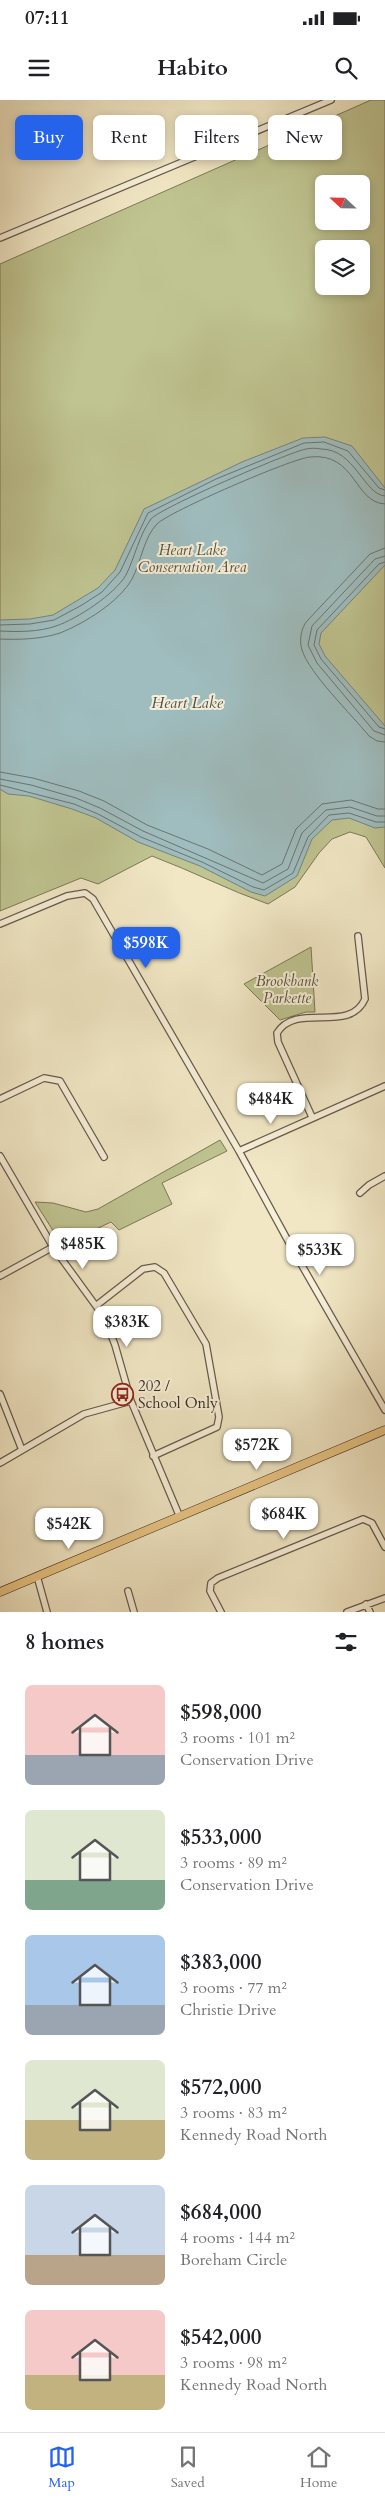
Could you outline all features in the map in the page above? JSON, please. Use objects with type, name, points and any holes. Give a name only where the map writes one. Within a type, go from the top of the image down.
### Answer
[{"type":"main road","points":[[0,1592],[179,1515],[385,1430]]},
{"type":"street","points":[[0,238],[332,100]]},
{"type":"street","points":[[0,924],[68,896],[85,894],[93,899],[239,1151],[293,1250],[385,1410]]},
{"type":"street","points":[[312,1118],[278,1042],[277,1033],[284,1024],[292,1021],[315,1016],[339,1017],[348,1015],[360,1007],[365,999],[358,936]]},
{"type":"street","points":[[0,1099],[44,1078],[60,1081],[104,1157]]},
{"type":"street","points":[[239,1151],[385,1086]]},
{"type":"street","points":[[0,1156],[53,1247],[97,1306],[115,1345],[131,1400],[179,1515]]},
{"type":"street","points":[[360,1194],[369,1185],[385,1176]]},
{"type":"street","points":[[0,1276],[53,1247]]},
{"type":"street","points":[[97,1306],[143,1269],[155,1267],[164,1273],[206,1344],[219,1417],[217,1427],[153,1456]]},
{"type":"street","points":[[0,1394],[22,1450]]},
{"type":"street","points":[[0,1464],[84,1414],[131,1400]]},
{"type":"street","points":[[221,1612],[210,1592],[211,1583],[218,1578],[362,1519],[372,1523],[385,1547]]},
{"type":"street","points":[[37,1576],[47,1612]]},
{"type":"street","points":[[128,1591],[134,1612]]},
{"type":"street","points":[[347,1612],[385,1598]]},
{"type":"street","points":[[366,1604],[370,1612]]},
{"type":"green space","name":"Heart Lake Conservation Area","points":[[371,100],[385,100],[385,868],[366,837],[350,832],[332,839],[319,853],[295,887],[268,904],[152,856],[98,884],[81,878],[0,911],[0,264],[235,160],[258,160],[258,150],[268,146],[268,160],[342,160],[342,115],[337,115]]},
{"type":"green space","name":"Brookbank Parkette","points":[[311,947],[315,1012],[306,1012],[280,1020],[244,984]]},
{"type":"green space","points":[[220,1140],[227,1151],[162,1183],[172,1204],[119,1230],[111,1222],[62,1245],[35,1202],[53,1203],[86,1212],[98,1209]]},
{"type":"water","name":"Heart Lake","points":[[325,437],[352,446],[385,488],[385,565],[321,633],[319,644],[325,656],[385,726],[385,827],[375,828],[349,818],[332,820],[312,839],[297,876],[265,896],[251,892],[200,866],[138,842],[96,818],[29,796],[8,794],[0,789],[0,620],[30,619],[53,615],[98,588],[115,570],[144,509],[242,462],[303,438]]},
{"type":"place","name":"202 / School Only","points":[[122,1395]]}]
